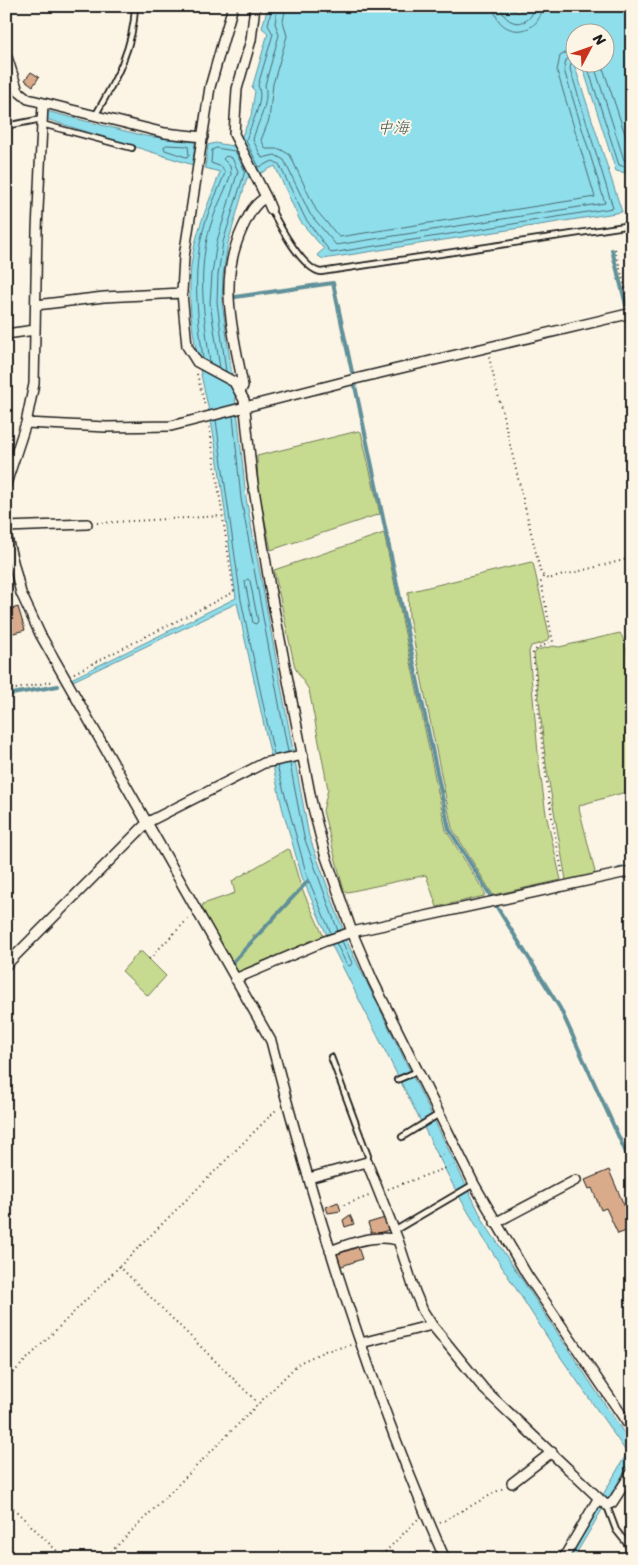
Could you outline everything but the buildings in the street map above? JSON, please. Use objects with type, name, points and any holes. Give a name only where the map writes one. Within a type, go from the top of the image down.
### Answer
[{"type":"street","points":[[233,6],[210,87],[184,257],[182,293],[187,346],[196,361],[230,379],[239,388],[252,477],[300,756],[325,854],[349,933],[415,1072],[472,1185],[527,1275],[632,1430]]},
{"type":"street","points":[[255,6],[251,40],[237,89],[234,134],[272,209]]},
{"type":"street","points":[[6,54],[18,91],[43,115],[95,117],[202,140]]},
{"type":"street","points":[[6,484],[26,424],[34,384],[43,115]]},
{"type":"street","points":[[239,388],[243,386],[228,297],[228,279],[235,245],[254,204],[266,197]]},
{"type":"street","points":[[36,305],[104,297],[182,293]]},
{"type":"street","points":[[26,424],[171,426],[486,347],[631,313]]},
{"type":"street","points":[[6,334],[36,330]]},
{"type":"street","points":[[6,527],[87,524]]},
{"type":"street","points":[[6,534],[21,593],[40,634],[67,677],[271,1040],[286,1102],[330,1251],[361,1343],[424,1512],[445,1559]]},
{"type":"street","points":[[6,965],[148,822],[270,762],[300,756]]},
{"type":"street","points":[[235,978],[349,933],[632,871]]},
{"type":"street","points":[[309,1178],[367,1162],[398,1240],[423,1311],[432,1325],[484,1389],[552,1452],[602,1502],[612,1503],[632,1472]]},
{"type":"street","points":[[495,1223],[576,1180]]},
{"type":"street","points":[[330,1251],[370,1238],[398,1240]]},
{"type":"street","points":[[361,1343],[432,1325]]},
{"type":"street","points":[[512,1483],[552,1452]]},
{"type":"street","points":[[563,1559],[602,1502]]},
{"type":"lane","points":[[95,117],[122,68],[129,45],[135,6]]},
{"type":"lane","points":[[6,126],[43,115],[132,148]]},
{"type":"lane","points":[[272,209],[283,233],[313,270],[321,272],[632,225]]},
{"type":"lane","points":[[331,1057],[368,1156],[367,1162]]},
{"type":"lane","points":[[398,1080],[415,1072]]},
{"type":"lane","points":[[402,1137],[436,1115]]},
{"type":"lane","points":[[394,1231],[472,1185]]},
{"type":"lane","points":[[602,1502],[616,1530],[632,1550]]},
{"type":"path","points":[[615,249],[631,313]]},
{"type":"path","points":[[486,347],[540,574],[548,579],[632,558]]},
{"type":"path","points":[[6,691],[67,677],[232,594],[208,418],[196,361]]},
{"type":"path","points":[[87,524],[222,516]]},
{"type":"path","points":[[543,577],[541,582],[553,642],[536,648],[533,653],[552,827],[565,886]]},
{"type":"path","points":[[149,960],[198,910]]},
{"type":"path","points":[[6,1380],[286,1102]]},
{"type":"path","points":[[439,1157],[451,1152]]},
{"type":"path","points":[[344,1205],[457,1163]]},
{"type":"path","points":[[119,1266],[258,1403]]},
{"type":"path","points":[[104,1559],[302,1360],[325,1351],[361,1343]]},
{"type":"path","points":[[431,1527],[512,1483]]},
{"type":"path","points":[[6,1501],[64,1559]]},
{"type":"path","points":[[378,1559],[424,1512]]},
{"type":"green space","points":[[358,431],[361,432],[380,514],[271,550],[258,487],[257,456]]},
{"type":"green space","points":[[384,533],[446,830],[485,893],[484,896],[437,907],[426,875],[348,892],[344,891],[323,811],[328,789],[309,690],[295,668],[274,570]]},
{"type":"green space","points":[[533,563],[550,638],[543,643],[531,646],[529,652],[539,764],[546,814],[561,880],[493,895],[452,828],[409,617],[408,592]]},
{"type":"green space","points":[[620,633],[626,646],[632,690],[632,807],[629,795],[626,792],[580,805],[579,808],[595,872],[593,875],[568,881],[566,880],[546,765],[534,654],[537,650],[553,646],[559,647]]},
{"type":"green space","points":[[287,849],[290,850],[301,887],[256,935],[253,935],[254,938],[232,962],[229,961],[202,908],[203,904],[235,893],[232,881]]},
{"type":"green space","points":[[302,889],[323,935],[320,939],[237,973],[233,964]]},
{"type":"green space","points":[[139,952],[142,952],[166,976],[148,996],[122,971]]},
{"type":"water","name":"中海","points":[[268,6],[510,6],[518,13],[523,8],[522,6],[632,6],[632,174],[616,171],[584,72],[616,72],[616,22],[566,22],[566,72],[577,72],[622,212],[323,259],[317,255],[324,249],[300,221],[275,166],[257,175],[240,140],[251,116],[255,91],[252,88],[268,33],[262,28]]},
{"type":"water","points":[[46,111],[145,136],[195,142],[193,165],[46,119]]},
{"type":"water","points":[[215,143],[233,146],[238,144],[253,175],[247,178],[228,243],[223,275],[222,302],[238,419],[246,498],[309,836],[349,946],[485,1224],[632,1445],[632,1459],[573,1559],[566,1559],[627,1453],[555,1349],[484,1239],[456,1191],[328,938],[302,877],[282,807],[237,603],[73,681],[71,679],[236,598],[218,465],[197,353],[190,302],[191,269],[196,241],[220,172],[205,168],[208,145]]},
{"type":"waterway","points":[[612,250],[626,305]]},
{"type":"waterway","points":[[235,297],[333,283],[352,372]]},
{"type":"waterway","points":[[629,319],[632,330]]},
{"type":"waterway","points":[[355,386],[449,829],[492,898]]},
{"type":"waterway","points":[[632,638],[628,639],[632,655]]},
{"type":"waterway","points":[[6,695],[58,686]]},
{"type":"waterway","points":[[619,869],[632,867]]},
{"type":"waterway","points":[[231,964],[308,881]]},
{"type":"waterway","points":[[495,904],[560,1008],[632,1166]]}]
